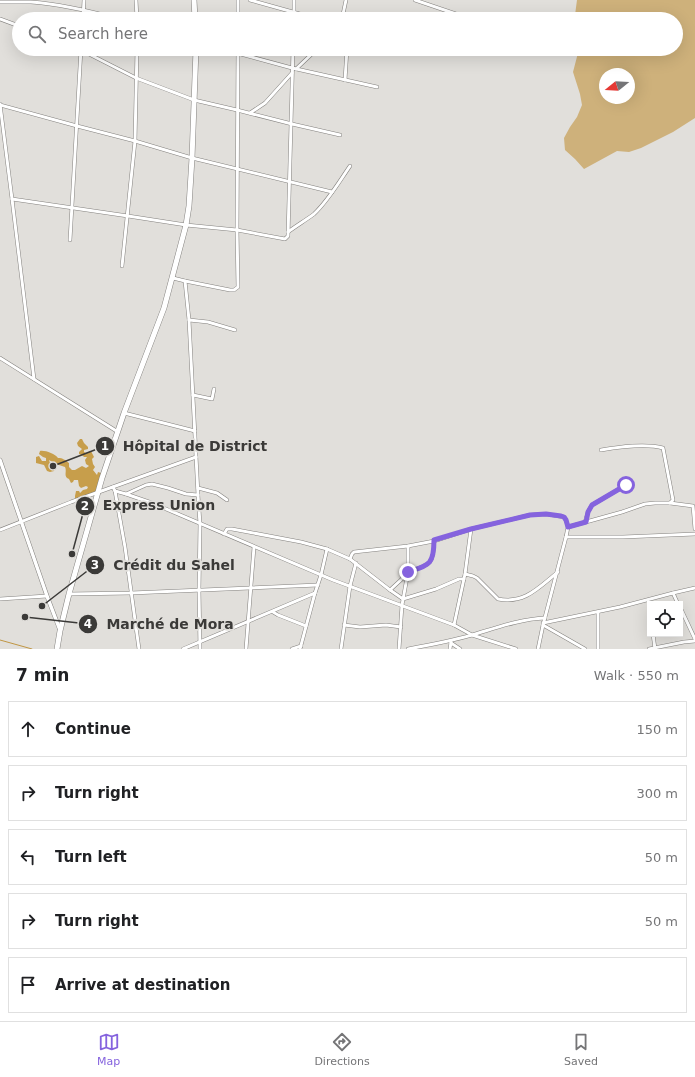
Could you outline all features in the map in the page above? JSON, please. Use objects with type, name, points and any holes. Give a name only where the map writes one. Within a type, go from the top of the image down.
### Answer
[{"type":"highway","points":[[194,0],[195,12]]},
{"type":"highway","points":[[57,649],[69,594],[102,478],[124,413],[164,308],[186,226],[192,158],[196,56]]},
{"type":"street","points":[[83,10],[84,0]]},
{"type":"street","points":[[136,0],[137,12]]},
{"type":"street","points":[[238,0],[238,12]]},
{"type":"street","points":[[250,0],[291,12]]},
{"type":"street","points":[[294,0],[294,12]]},
{"type":"street","points":[[343,12],[346,0]]},
{"type":"street","points":[[415,0],[450,12]]},
{"type":"street","points":[[0,2],[31,1],[91,12]]},
{"type":"street","points":[[0,19],[12,23]]},
{"type":"street","points":[[70,240],[80,56]]},
{"type":"street","points":[[94,56],[136,78],[194,100],[340,135]]},
{"type":"street","points":[[122,266],[135,141],[137,56]]},
{"type":"street","points":[[173,278],[230,290],[238,287],[238,56]]},
{"type":"street","points":[[248,56],[294,69],[377,87]]},
{"type":"street","points":[[293,56],[294,69]]},
{"type":"street","points":[[250,113],[269,99],[294,69],[309,56]]},
{"type":"street","points":[[345,80],[347,56]]},
{"type":"street","points":[[12,199],[186,226],[237,230],[282,239],[287,238],[292,124],[292,73]]},
{"type":"street","points":[[34,379],[0,104],[192,158],[332,192]]},
{"type":"street","points":[[288,232],[313,214],[332,192],[350,166]]},
{"type":"street","points":[[185,281],[189,320],[200,524],[200,649]]},
{"type":"street","points":[[189,320],[208,322],[235,330]]},
{"type":"street","points":[[0,358],[118,432]]},
{"type":"street","points":[[193,396],[212,400],[214,389]]},
{"type":"street","points":[[124,413],[195,431]]},
{"type":"street","points":[[600,450],[641,446],[663,448],[672,497],[670,503]]},
{"type":"street","points":[[0,530],[99,492],[114,489],[196,457]]},
{"type":"street","points":[[0,460],[60,631]]},
{"type":"street","points":[[126,494],[146,485],[152,484],[186,494],[198,495]]},
{"type":"street","points":[[586,522],[588,512],[592,505],[626,485]]},
{"type":"street","points":[[198,488],[217,493],[226,500]]},
{"type":"street","points":[[114,489],[152,503],[321,575],[454,625],[472,635],[516,649]]},
{"type":"street","points":[[114,489],[121,524],[139,649]]},
{"type":"street","points":[[568,527],[645,504],[670,503],[693,506],[695,529]]},
{"type":"street","points":[[350,559],[353,553],[356,552],[408,546],[523,516],[546,514],[564,517],[568,527],[538,649]]},
{"type":"street","points":[[224,534],[226,529],[232,529],[301,542],[327,549],[350,559],[403,599]]},
{"type":"street","points":[[454,625],[464,579],[471,529]]},
{"type":"street","points":[[566,537],[623,537],[695,534]]},
{"type":"street","points":[[408,572],[429,564],[433,556],[434,540]]},
{"type":"street","points":[[399,649],[402,606],[408,572],[408,546]]},
{"type":"street","points":[[246,649],[254,547]]},
{"type":"street","points":[[292,649],[300,648],[327,549]]},
{"type":"street","points":[[341,649],[350,586],[356,563]]},
{"type":"street","points":[[464,574],[477,578],[498,599],[513,600],[522,598],[535,590],[558,572]]},
{"type":"street","points":[[390,590],[403,578],[407,577]]},
{"type":"street","points":[[403,599],[436,589],[459,579],[464,579]]},
{"type":"street","points":[[69,594],[131,593],[318,585]]},
{"type":"street","points":[[543,624],[620,607],[650,598],[695,588]]},
{"type":"street","points":[[183,649],[315,593]]},
{"type":"street","points":[[673,593],[677,601]]},
{"type":"street","points":[[0,599],[47,596]]},
{"type":"street","points":[[272,612],[306,626]]},
{"type":"street","points":[[598,612],[598,649]]},
{"type":"street","points":[[649,649],[695,640],[683,614]]},
{"type":"street","points":[[408,649],[451,642],[498,626],[545,618]]},
{"type":"street","points":[[344,625],[360,627],[386,624],[401,627]]},
{"type":"street","points":[[543,624],[585,649]]},
{"type":"street","points":[[654,637],[655,648]]},
{"type":"street","points":[[450,649],[451,642]]},
{"type":"street","points":[[451,642],[460,649]]},
{"type":"shaded area","points":[[577,0],[695,0],[695,118],[673,132],[641,148],[629,152],[617,151],[584,169],[565,150],[564,138],[577,117],[582,105],[573,72],[577,56],[683,56],[683,12],[575,12]]},
{"type":"shaded area","points":[[80,439],[82,439],[88,447],[88,449],[84,450],[84,452],[86,453],[91,451],[94,457],[92,459],[95,467],[93,470],[97,475],[98,472],[101,473],[100,490],[75,500],[76,491],[79,491],[80,493],[88,487],[86,486],[81,488],[78,480],[74,480],[71,483],[66,477],[65,467],[49,460],[55,467],[54,471],[47,471],[44,465],[36,463],[36,457],[39,456],[42,461],[46,461],[46,458],[39,454],[40,451],[44,451],[65,460],[69,463],[69,467],[72,470],[82,466],[86,468],[89,466],[86,464],[85,460],[87,457],[79,454],[82,449],[77,443]]},
{"type":"waterway","points":[[0,640],[32,649]]},
{"type":"place","name":"Hôpital de District","points":[[53,466]]},
{"type":"place","name":"Express Union","points":[[72,554]]},
{"type":"place","name":"Crédit du Sahel","points":[[42,606]]},
{"type":"place","name":"Marché de Mora","points":[[25,617]]},
{"type":"route","points":[[408,572],[429,564],[433,556],[434,540],[471,529],[530,515],[546,514],[561,516],[566,520],[568,527],[586,522],[588,512],[592,505],[626,485]]}]
